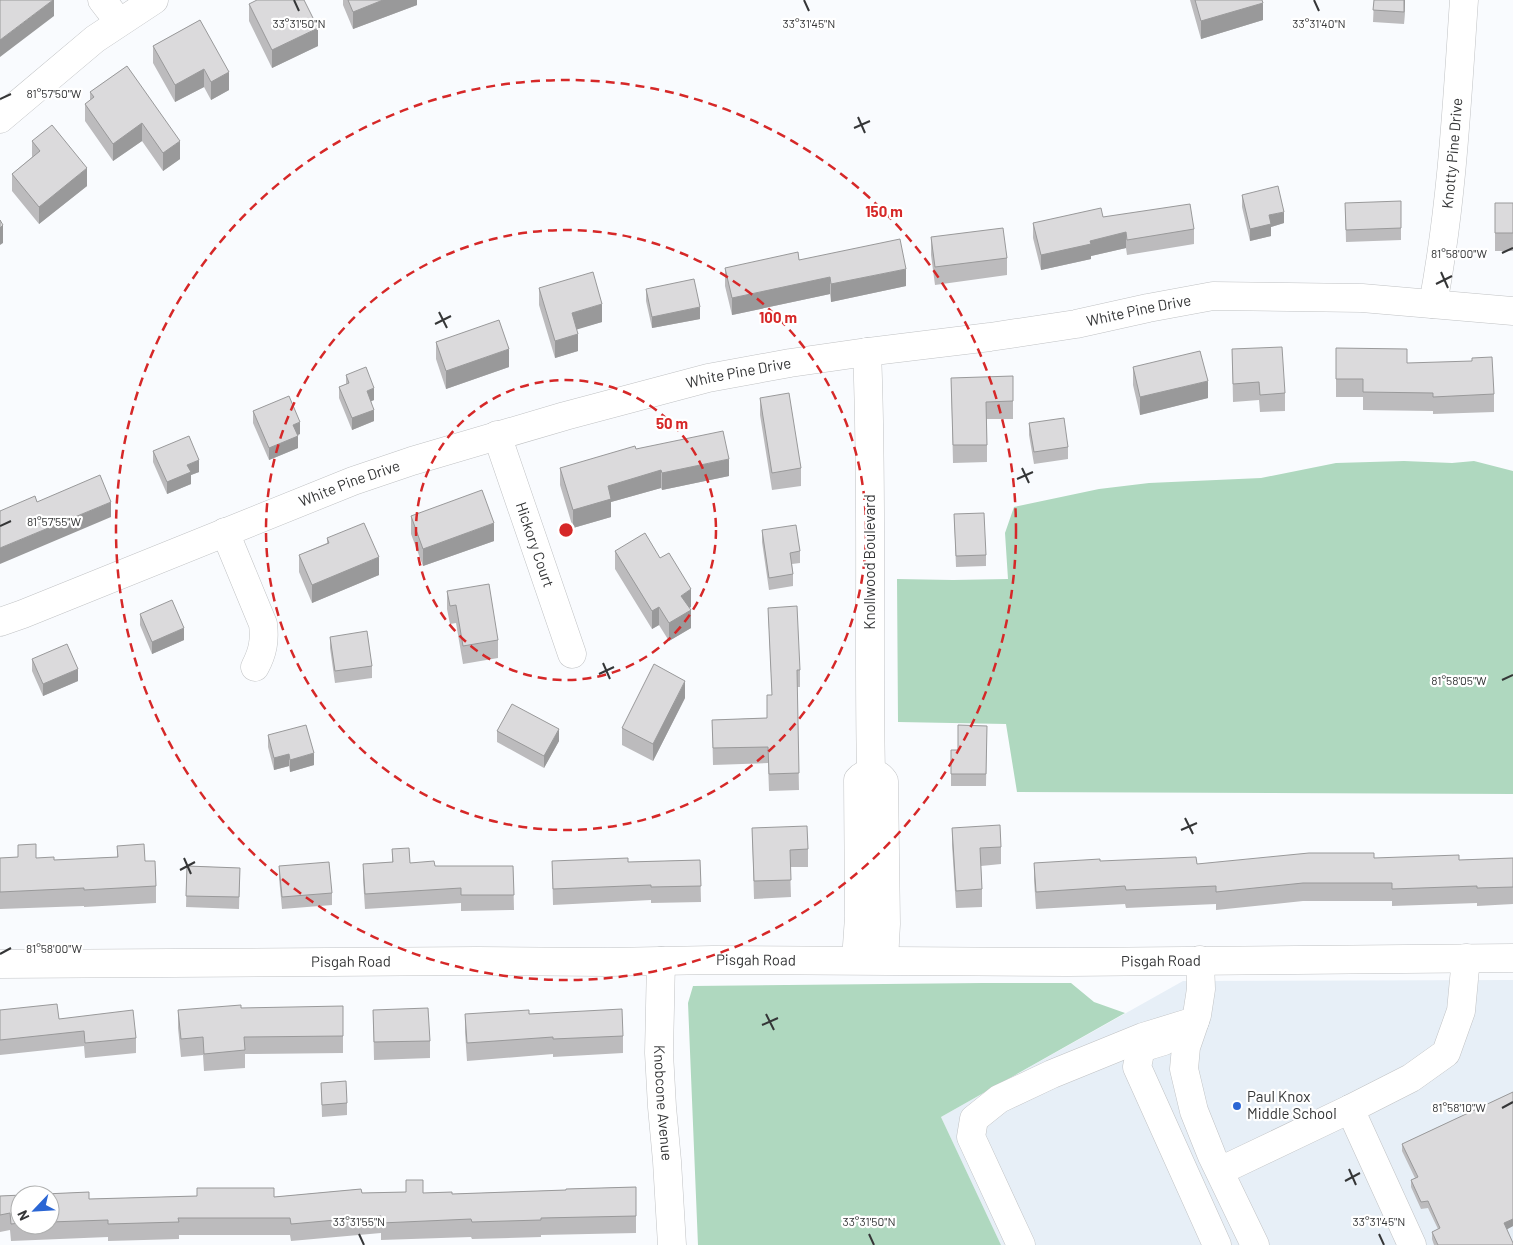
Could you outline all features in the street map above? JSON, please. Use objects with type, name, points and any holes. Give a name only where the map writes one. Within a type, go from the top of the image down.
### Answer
[{"type":"street","points":[[102,0],[119,22]]},
{"type":"street","points":[[0,118],[95,39],[154,0]]},
{"type":"street","name":"Knotty Pine Drive","points":[[1433,304],[1440,270],[1450,190],[1464,0]]},
{"type":"street","name":"White Pine Drive","points":[[0,622],[353,481],[412,461],[565,416],[708,378],[790,363],[1076,324],[1214,296],[1362,298],[1513,311]]},
{"type":"street","name":"Knollwood Boulevard","points":[[867,352],[870,425],[869,639],[871,773]]},
{"type":"street","name":"Hickory Court","points":[[497,436],[572,654]]},
{"type":"street","points":[[225,532],[263,624],[263,648],[255,667]]},
{"type":"street","points":[[856,960],[859,917],[858,780],[862,775],[871,773],[880,776],[884,781],[886,924],[884,960]]},
{"type":"street","points":[[1220,1171],[1411,1078],[1446,1053],[1461,1011],[1466,958]]},
{"type":"street","name":"Pisgah Road","points":[[0,964],[713,960],[1068,962],[1513,958]]},
{"type":"street","points":[[1200,960],[1201,990],[1186,1047],[1184,1069],[1194,1112],[1255,1245]]},
{"type":"street","name":"Knobcone Avenue","points":[[661,961],[659,1054],[672,1245]]},
{"type":"street","points":[[1021,1245],[972,1137],[974,1119],[999,1099],[1052,1074],[1143,1038],[1193,1026]]},
{"type":"street","points":[[1193,1026],[1141,1048],[1137,1067],[1217,1245]]},
{"type":"street","points":[[1350,1109],[1412,1245]]},
{"type":"shaded area","name":"Paul Knox Middle School","points":[[1513,980],[1513,1245],[1001,1245],[941,1117],[1183,981]]},
{"type":"green space","points":[[1404,461],[1452,463],[1474,461],[1513,471],[1513,794],[1017,792],[1006,724],[898,722],[897,579],[1008,579],[1005,533],[1014,507],[1099,489],[1149,483],[1261,478],[1336,463]]},
{"type":"green space","points":[[1071,983],[1094,1002],[1125,1013],[941,1117],[1001,1245],[698,1245],[688,1003],[693,986]]},
{"type":"building","points":[[0,0],[53,0],[0,40]]},
{"type":"building","points":[[257,0],[304,0],[318,28],[272,50],[249,4]]},
{"type":"building","points":[[348,0],[383,0],[353,12]]},
{"type":"building","points":[[1195,0],[1262,0],[1263,3],[1201,21]]},
{"type":"building","points":[[1374,0],[1404,0],[1404,12],[1373,10]]},
{"type":"building","points":[[200,20],[229,72],[211,82],[204,69],[175,85],[153,46]]},
{"type":"building","points":[[127,66],[180,141],[163,153],[142,123],[113,144],[85,104],[94,97],[90,92]]},
{"type":"building","points":[[52,125],[87,168],[39,207],[12,174],[40,151],[32,141]]},
{"type":"building","points":[[1278,186],[1284,212],[1269,215],[1271,224],[1250,229],[1242,195]]},
{"type":"building","points":[[1401,201],[1401,228],[1346,230],[1345,203]]},
{"type":"building","points":[[1495,203],[1513,203],[1513,233],[1495,233]]},
{"type":"building","points":[[1190,204],[1194,229],[1127,240],[1126,232],[1090,241],[1091,244],[1041,255],[1033,223],[1101,208],[1103,217]]},
{"type":"building","points":[[1003,228],[1007,258],[935,267],[931,237]]},
{"type":"building","points":[[900,239],[906,269],[831,284],[830,277],[732,298],[725,268],[798,252],[799,260]]},
{"type":"building","points":[[593,272],[602,304],[572,313],[578,334],[555,341],[539,288]]},
{"type":"building","points":[[694,279],[700,307],[652,317],[646,289]]},
{"type":"building","points":[[499,320],[509,349],[446,371],[436,342]]},
{"type":"building","points":[[1282,347],[1285,393],[1260,395],[1259,382],[1233,384],[1232,349]]},
{"type":"building","points":[[1336,348],[1407,349],[1407,363],[1472,361],[1472,358],[1492,357],[1494,394],[1433,397],[1433,393],[1363,392],[1363,379],[1336,379]]},
{"type":"building","points":[[1200,351],[1208,381],[1140,397],[1133,367]]},
{"type":"building","points":[[366,367],[374,388],[367,391],[374,410],[352,418],[339,387],[349,383],[346,375]]},
{"type":"building","points":[[1013,376],[1013,401],[986,402],[987,445],[953,445],[951,378]]},
{"type":"building","points":[[789,393],[801,468],[772,473],[760,398]]},
{"type":"building","points":[[289,396],[300,422],[293,425],[298,436],[269,448],[253,411]]},
{"type":"building","points":[[1064,418],[1068,447],[1034,452],[1029,423]]},
{"type":"building","points":[[723,431],[729,459],[662,473],[661,470],[608,486],[611,499],[573,510],[560,468],[635,446],[636,449]]},
{"type":"building","points":[[189,436],[199,460],[187,465],[191,472],[167,482],[153,451]]},
{"type":"building","points":[[100,475],[111,502],[0,548],[0,511],[35,496],[37,502]]},
{"type":"building","points":[[482,490],[494,523],[423,549],[411,516]]},
{"type":"building","points":[[984,513],[986,555],[956,556],[954,514]]},
{"type":"building","points":[[364,523],[379,557],[312,585],[299,555],[329,543],[327,538]]},
{"type":"building","points":[[796,525],[800,551],[790,553],[793,574],[769,578],[762,530]]},
{"type":"building","points":[[645,533],[660,558],[669,553],[691,589],[681,596],[691,610],[669,623],[659,607],[652,611],[615,551]]},
{"type":"building","points":[[489,584],[498,640],[463,646],[456,605],[450,606],[447,591]]},
{"type":"building","points":[[172,600],[184,628],[152,642],[140,614]]},
{"type":"building","points":[[797,606],[800,670],[797,670],[799,773],[769,774],[768,747],[713,748],[712,720],[767,718],[767,695],[772,695],[768,608]]},
{"type":"building","points":[[367,631],[372,666],[335,671],[330,637]]},
{"type":"building","points":[[67,644],[78,669],[43,684],[32,659]]},
{"type":"building","points":[[654,664],[685,681],[653,744],[622,728]]},
{"type":"building","points":[[512,704],[559,729],[544,756],[497,731]]},
{"type":"building","points":[[306,725],[314,753],[290,760],[289,754],[274,758],[268,735]]},
{"type":"building","points":[[958,725],[987,726],[986,774],[951,774],[951,750],[958,750]]},
{"type":"building","points":[[1000,825],[1001,847],[980,848],[982,889],[956,891],[952,828]]},
{"type":"building","points":[[807,826],[808,849],[790,850],[791,880],[754,881],[752,828]]},
{"type":"building","points":[[36,844],[36,858],[54,857],[54,860],[118,857],[117,846],[144,844],[145,861],[155,861],[156,886],[0,892],[0,858],[18,857],[18,845]]},
{"type":"building","points":[[409,848],[410,863],[434,861],[435,866],[513,866],[514,895],[461,895],[461,888],[365,894],[363,864],[393,862],[392,849]]},
{"type":"building","points":[[1309,853],[1374,853],[1374,858],[1459,855],[1459,860],[1513,858],[1513,887],[1477,888],[1477,886],[1392,889],[1392,883],[1303,883],[1216,892],[1216,886],[1126,890],[1125,886],[1036,892],[1034,863],[1100,859],[1100,861],[1196,857],[1197,864]]},
{"type":"building","points":[[628,858],[628,862],[700,860],[701,886],[651,887],[651,885],[553,889],[552,861]]},
{"type":"building","points":[[329,862],[332,893],[282,897],[279,866]]},
{"type":"building","points":[[187,866],[240,868],[239,897],[186,896]]},
{"type":"building","points":[[57,1004],[59,1019],[133,1010],[136,1038],[85,1043],[84,1031],[0,1040],[0,1010]]},
{"type":"building","points":[[241,1005],[241,1008],[343,1006],[343,1036],[244,1037],[245,1050],[204,1054],[203,1037],[181,1039],[178,1010]]},
{"type":"building","points":[[428,1008],[430,1041],[374,1042],[373,1010]]},
{"type":"building","points":[[622,1009],[623,1036],[553,1039],[553,1037],[467,1043],[465,1014],[529,1010],[529,1014]]},
{"type":"building","points":[[346,1081],[347,1103],[322,1105],[321,1083]]},
{"type":"building","points":[[1513,1092],[1513,1219],[1504,1223],[1513,1245],[1438,1245],[1432,1232],[1440,1228],[1428,1201],[1421,1202],[1411,1180],[1418,1177],[1402,1144]]},
{"type":"building","points":[[406,1180],[423,1180],[423,1193],[452,1192],[452,1194],[636,1187],[636,1216],[472,1222],[471,1219],[381,1223],[381,1216],[291,1224],[290,1218],[178,1218],[179,1222],[108,1224],[108,1220],[60,1222],[60,1193],[89,1192],[89,1199],[197,1196],[197,1188],[274,1188],[274,1197],[361,1189],[362,1193],[406,1192]]},
{"type":"building","points":[[0,1196],[10,1196],[10,1213],[0,1215]]},
{"type":"place","name":"Paul Knox Middle School","points":[[1237,1106]]}]
